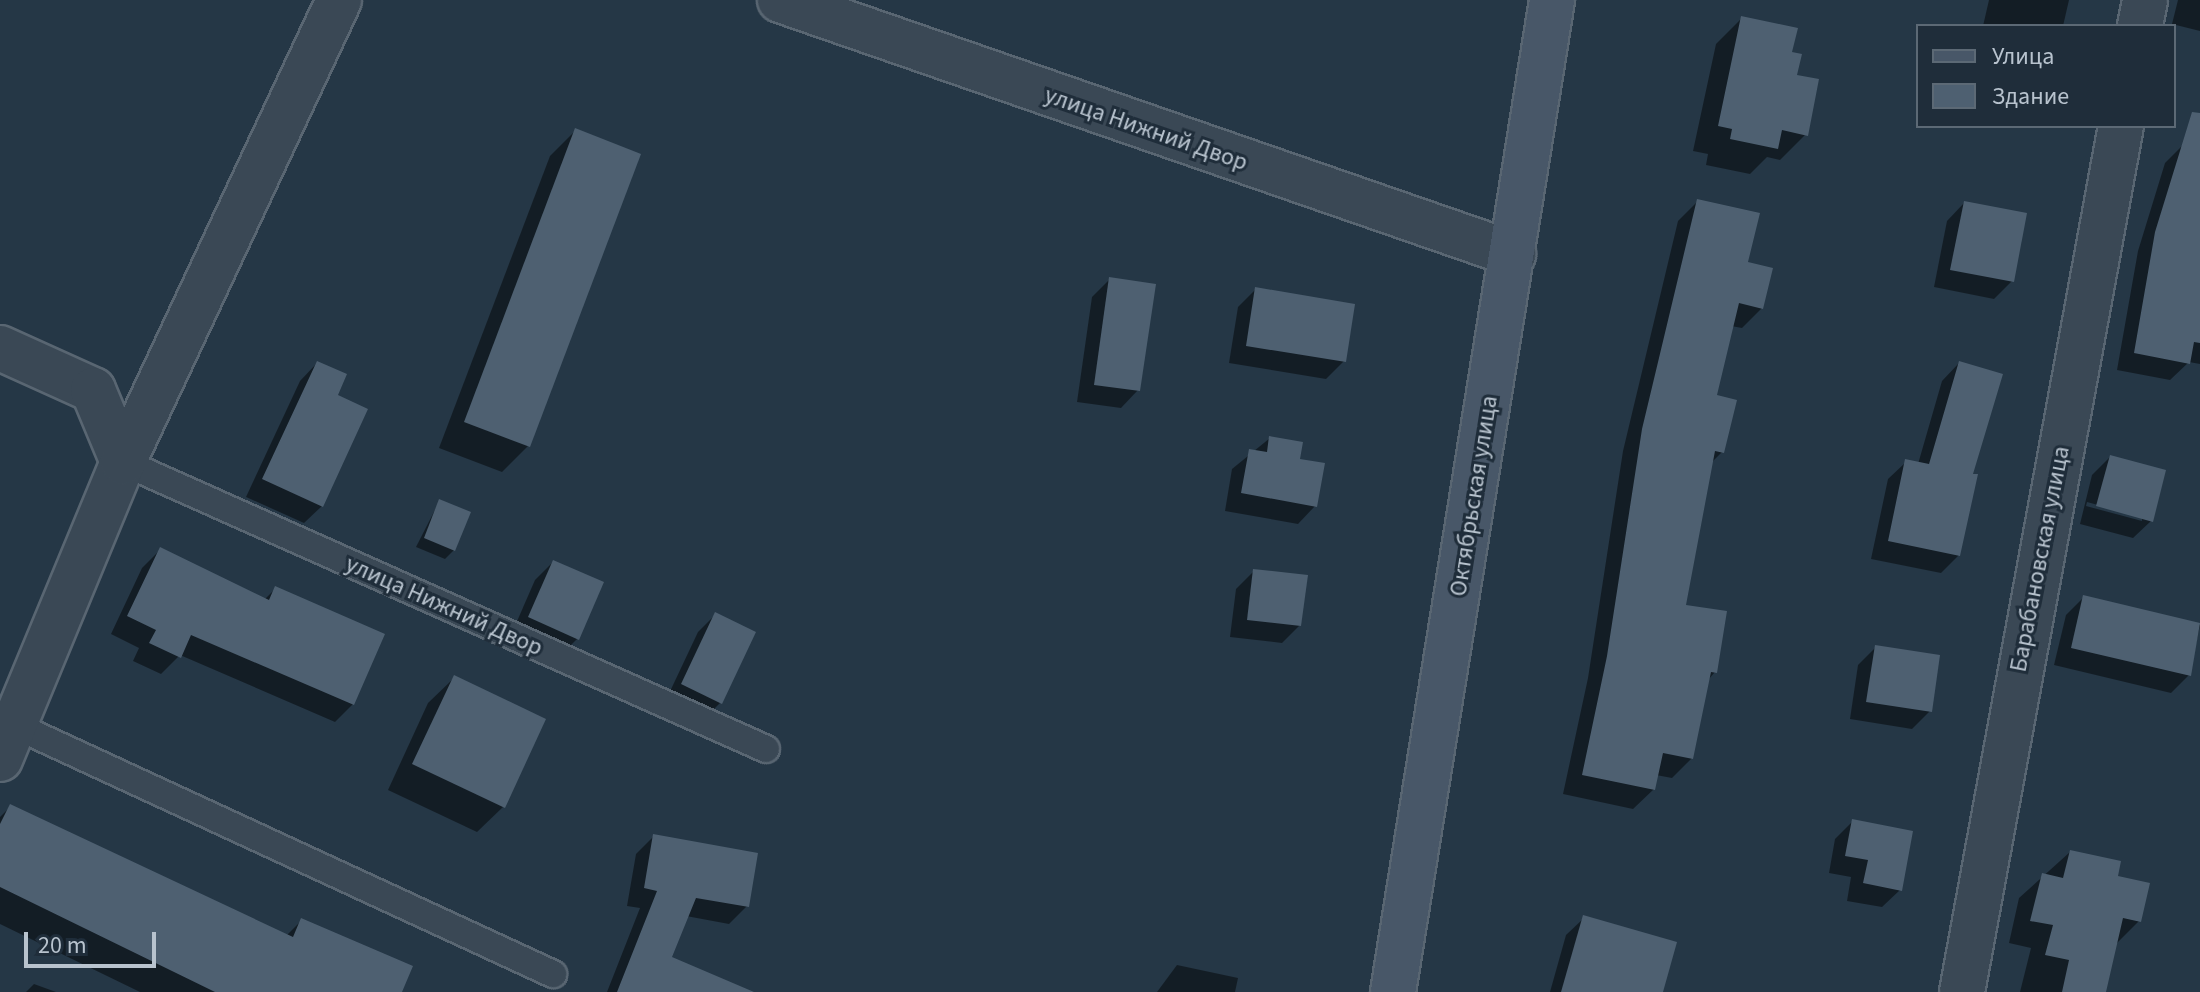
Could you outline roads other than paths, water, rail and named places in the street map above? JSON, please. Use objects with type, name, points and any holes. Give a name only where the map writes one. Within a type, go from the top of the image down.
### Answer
[{"type":"main road","name":"Октябрьская улица","points":[[1393,992],[1552,0]]},
{"type":"street","points":[[7,742],[123,462],[339,0]]},
{"type":"street","name":"улица Нижний Двор","points":[[780,0],[1513,254]]},
{"type":"street","points":[[2140,24],[2145,0]]},
{"type":"street","name":"Барабановская улица","points":[[1962,992],[2121,128]]},
{"type":"street","points":[[0,348],[93,390],[123,462]]},
{"type":"lane","name":"улица Нижний Двор","points":[[123,462],[766,749]]},
{"type":"lane","points":[[7,742],[553,974]]}]
